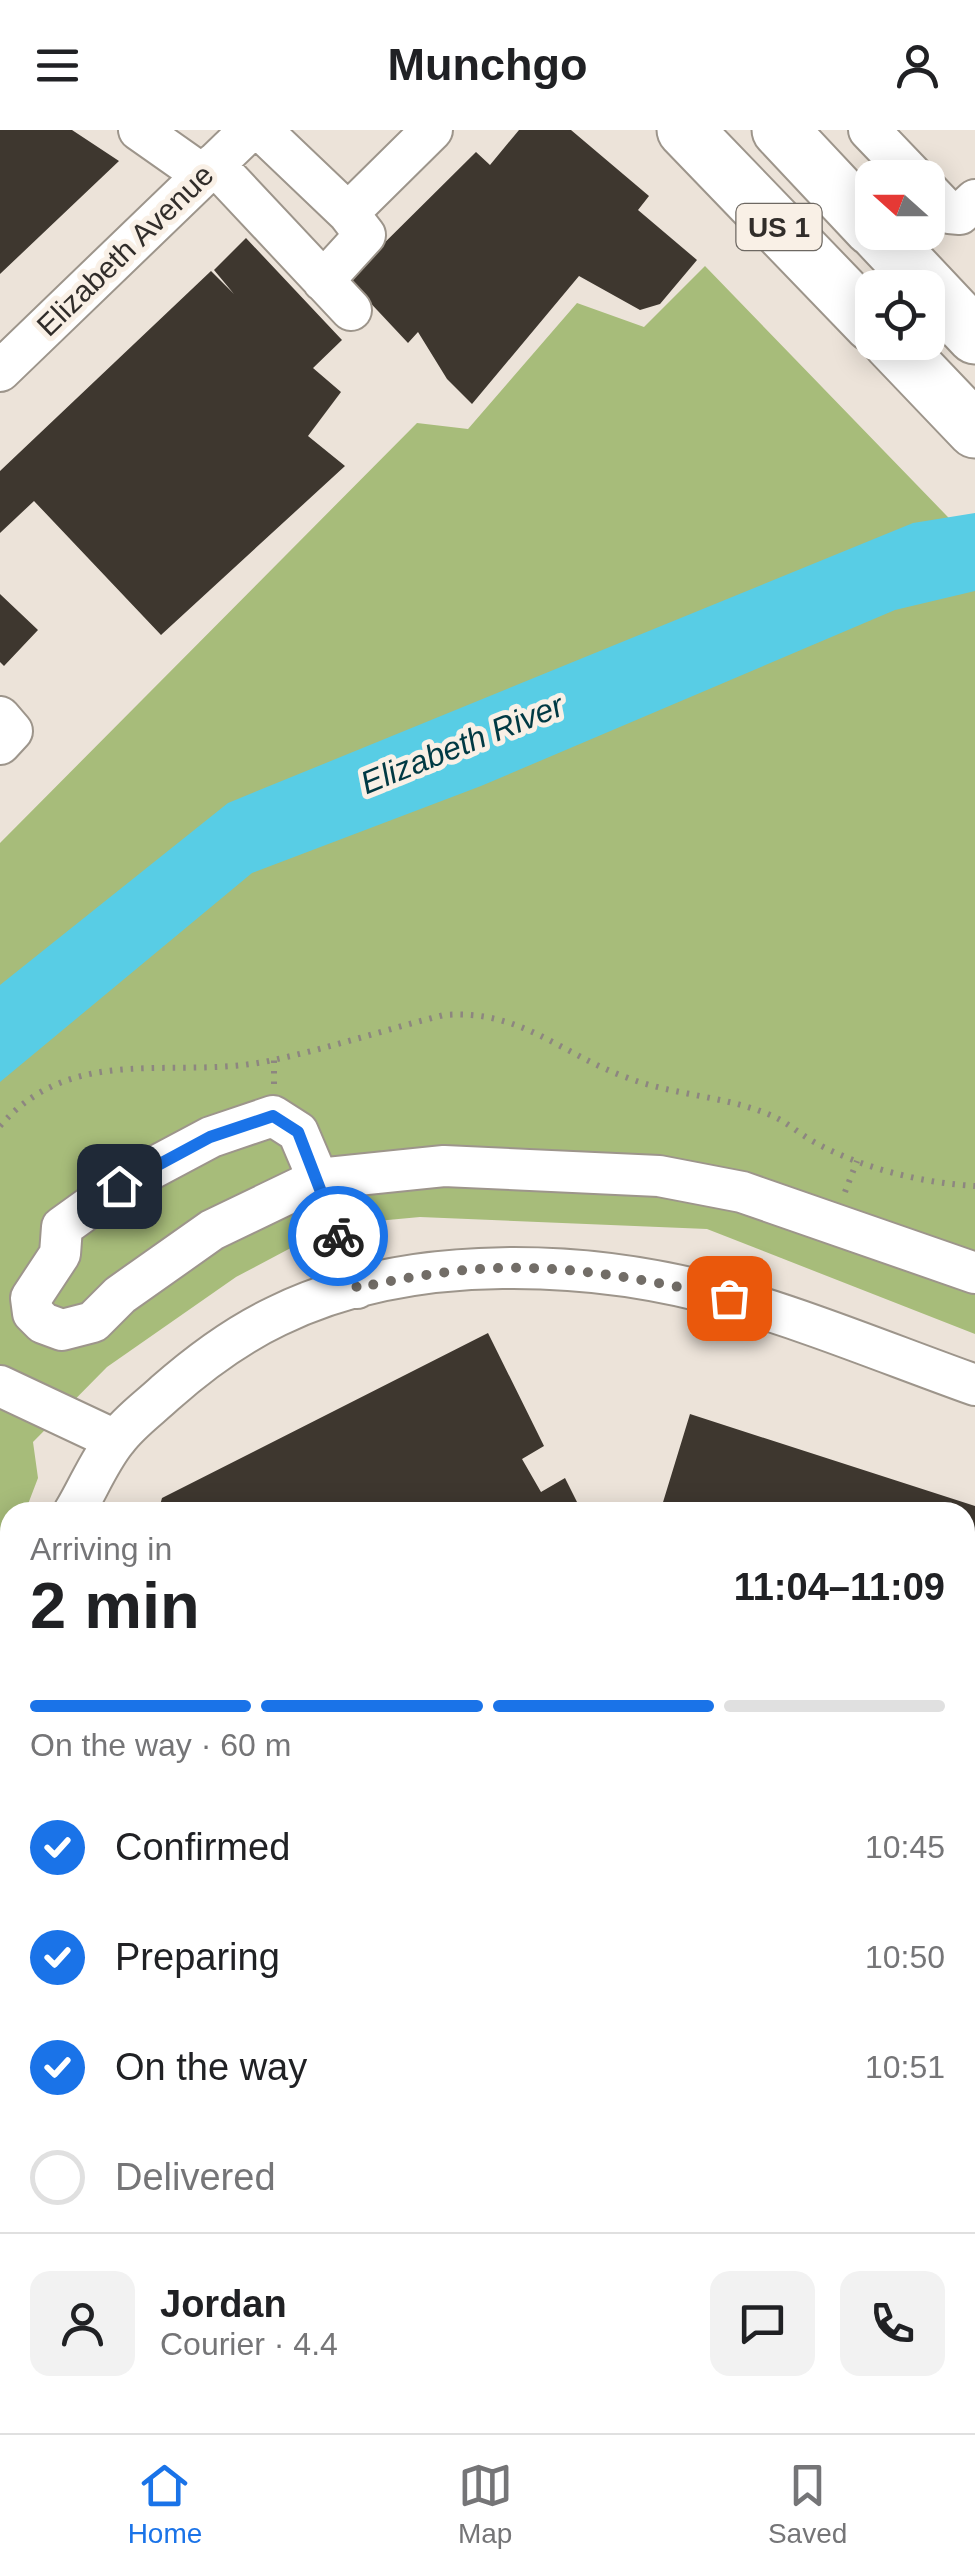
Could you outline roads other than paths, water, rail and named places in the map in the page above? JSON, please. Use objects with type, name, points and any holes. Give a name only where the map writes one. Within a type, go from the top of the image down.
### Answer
[{"type":"highway","name":"US 1","points":[[686,130],[855,306]]},
{"type":"highway","name":"US 1","points":[[780,130],[855,209]]},
{"type":"highway","name":"US 1","points":[[894,250],[975,336]]},
{"type":"highway","points":[[907,360],[975,430]]},
{"type":"street","points":[[139,130],[208,170],[351,310]]},
{"type":"street","name":"Elizabeth Avenue","points":[[0,371],[250,130]]},
{"type":"street","points":[[262,130],[348,212],[366,236],[323,281]]},
{"type":"street","points":[[348,212],[432,130]]},
{"type":"street","points":[[869,130],[898,160]]},
{"type":"street","points":[[945,209],[960,214],[975,200]]},
{"type":"street","points":[[0,717],[12,731],[0,744]]},
{"type":"street","points":[[357,1288],[318,1180],[298,1132],[273,1116],[210,1137],[119,1186],[62,1226],[60,1254],[31,1298],[33,1313],[43,1323],[62,1330],[93,1322],[120,1296],[212,1230],[318,1180],[444,1166],[659,1176],[742,1192],[975,1274]]},
{"type":"street","points":[[80,1502],[116,1440],[187,1374],[233,1340],[278,1315],[357,1288],[412,1276],[502,1268],[631,1278],[729,1298],[975,1385]]},
{"type":"street","points":[[0,1386],[116,1440]]},
{"type":"water","name":"Elizabeth River","points":[[975,513],[975,591],[895,610],[481,786],[252,873],[0,1082],[0,985],[228,803],[913,523]]}]
